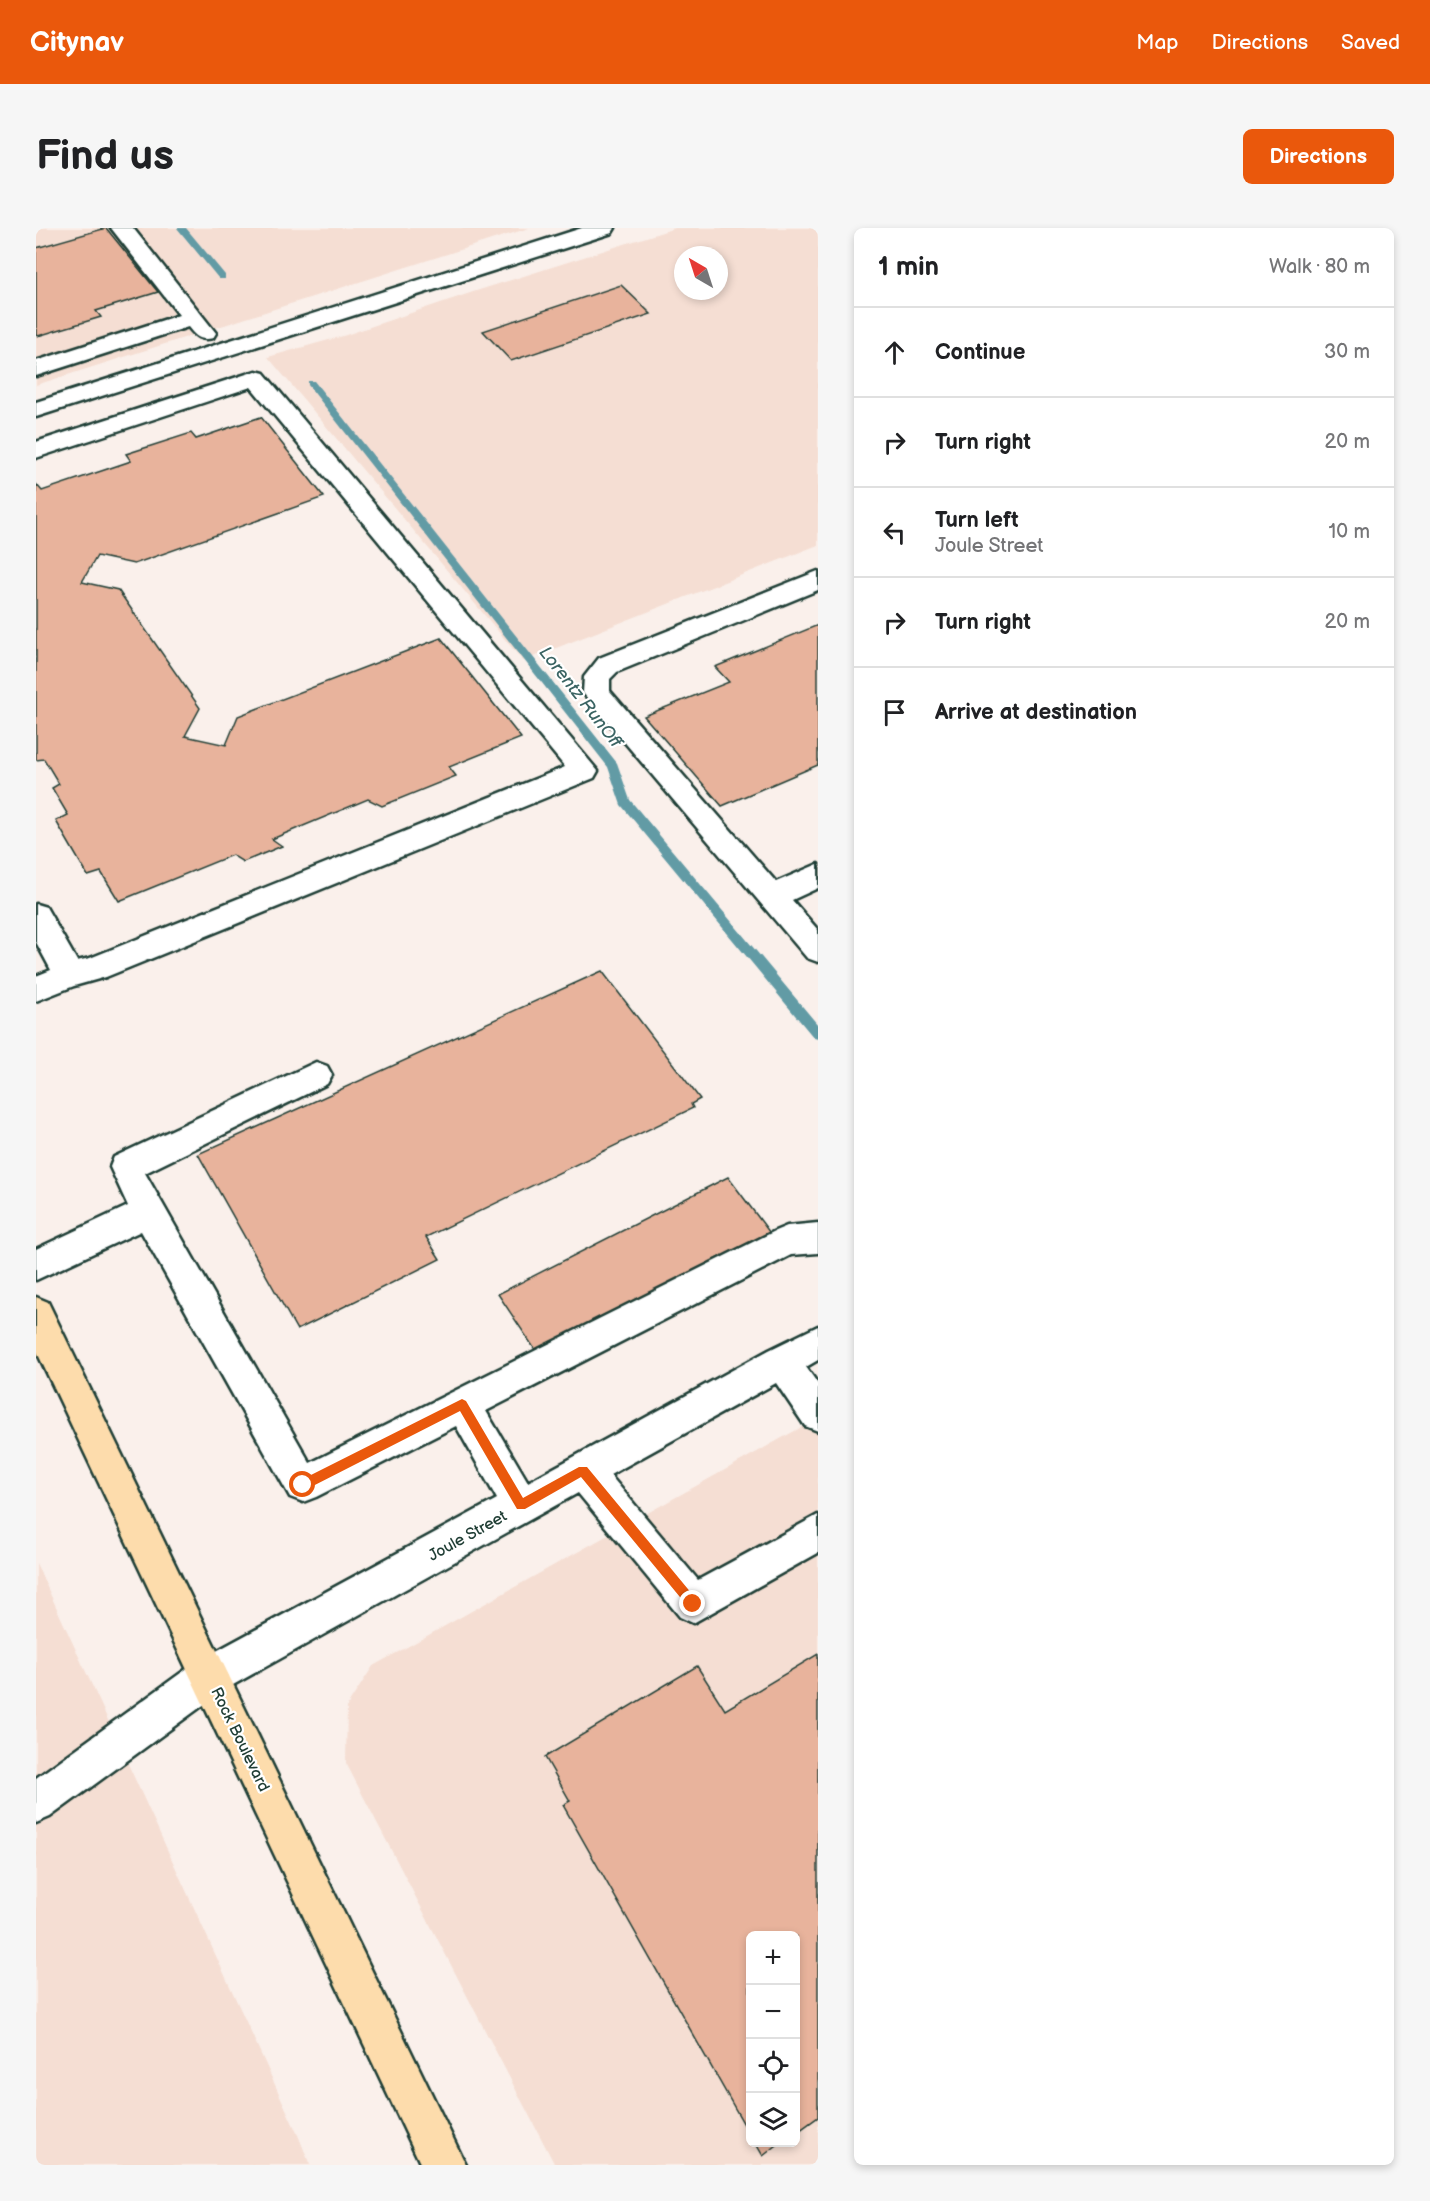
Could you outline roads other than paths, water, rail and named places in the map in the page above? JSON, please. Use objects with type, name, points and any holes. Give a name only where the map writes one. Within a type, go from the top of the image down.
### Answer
[{"type":"main road","name":"Rock Boulevard","points":[[36,1313],[444,2165]]},
{"type":"street","points":[[36,989],[69,975],[95,969],[584,771],[256,378],[193,318],[122,228]]},
{"type":"street","points":[[36,410],[604,228]]},
{"type":"street","points":[[36,369],[193,318]]},
{"type":"street","points":[[36,450],[256,378]]},
{"type":"street","points":[[818,580],[608,665],[597,678],[596,693],[818,950]]},
{"type":"street","points":[[771,897],[818,875]]},
{"type":"street","points":[[36,915],[69,975]]},
{"type":"street","points":[[316,1075],[126,1167],[148,1212],[303,1485],[786,1241],[818,1238]]},
{"type":"street","points":[[36,1265],[148,1212]]},
{"type":"street","name":"Joule Street","points":[[36,1803],[210,1676],[818,1342]]},
{"type":"street","points":[[781,1361],[818,1414]]},
{"type":"street","points":[[462,1404],[521,1505]]},
{"type":"street","points":[[583,1471],[693,1604],[818,1533]]},
{"type":"waterway","name":"Lorentz RunOff","points":[[181,228],[222,277]]},
{"type":"waterway","name":"Lorentz RunOff","points":[[311,383],[613,766],[625,802],[818,1034]]}]
